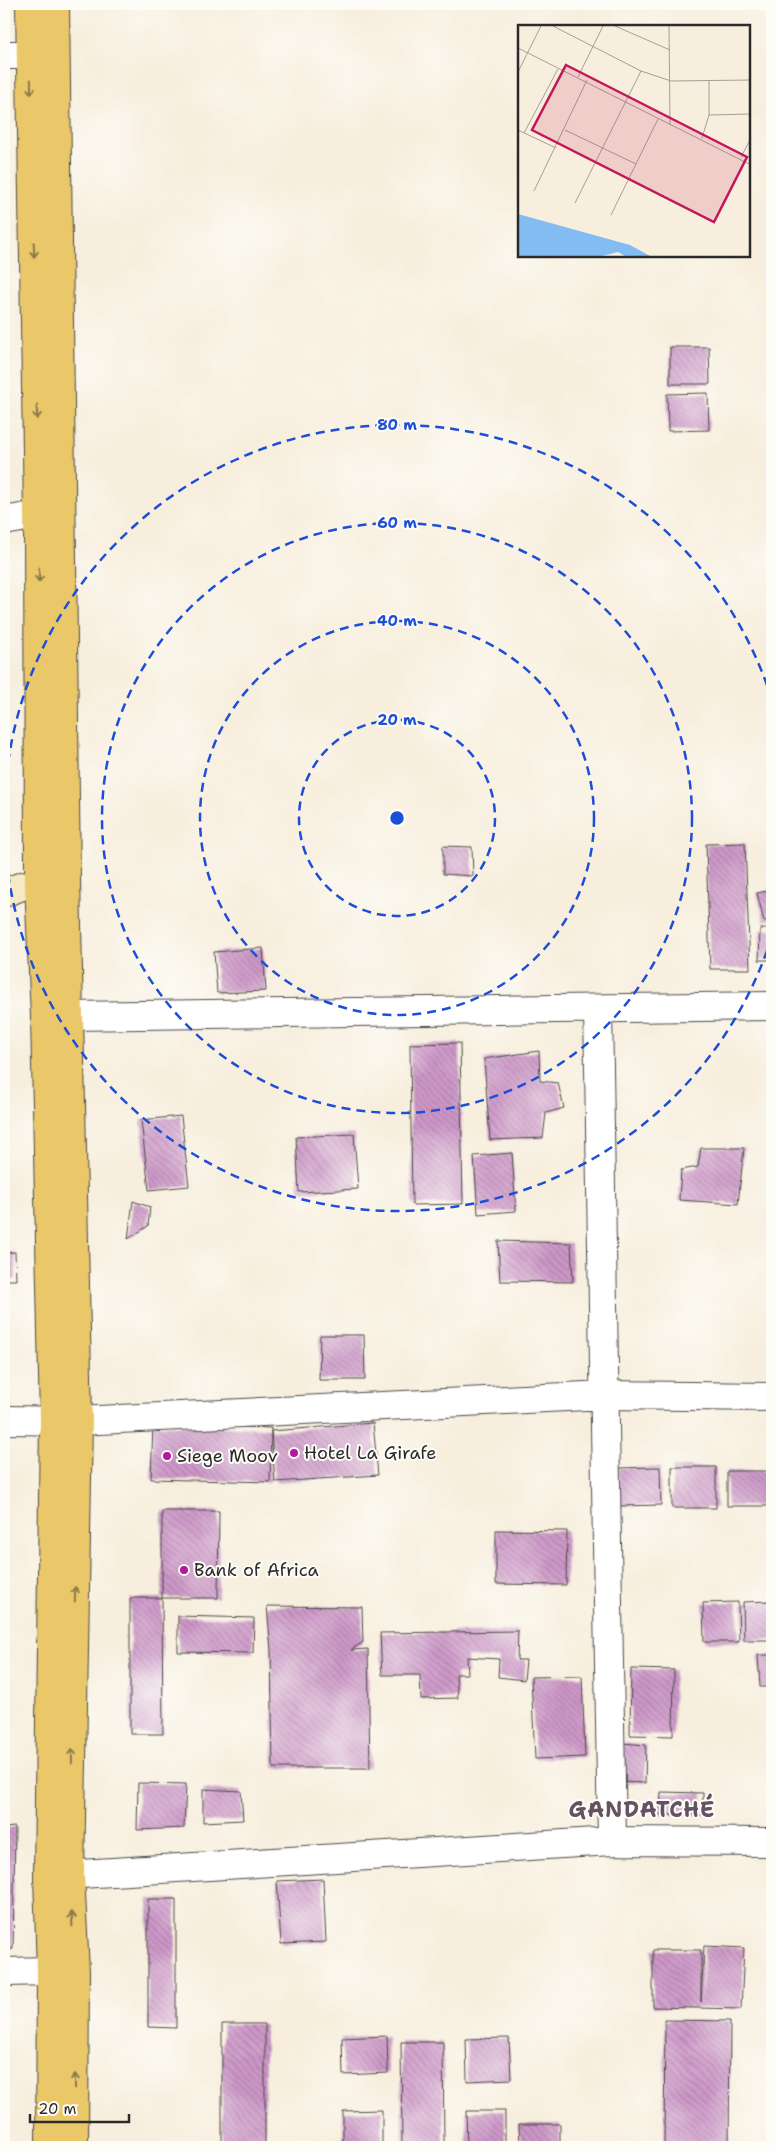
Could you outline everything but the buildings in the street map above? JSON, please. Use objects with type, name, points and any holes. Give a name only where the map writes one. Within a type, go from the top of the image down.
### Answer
[{"type":"main road","points":[[30,4],[17,55],[38,515],[39,883],[66,1421]]},
{"type":"main road","points":[[50,2147],[51,1971],[59,1876],[70,1016],[66,879],[55,4]]},
{"type":"main road","points":[[59,1876],[75,1971],[74,2147]]},
{"type":"street","points":[[4,521],[38,515]]},
{"type":"street","points":[[4,893],[22,886],[66,879]]},
{"type":"street","points":[[70,1016],[772,1006]]},
{"type":"street","points":[[598,1009],[612,1841]]},
{"type":"street","points":[[4,1420],[66,1421],[606,1396],[772,1397]]},
{"type":"street","points":[[59,1876],[612,1841],[772,1842]]},
{"type":"street","points":[[4,1972],[51,1971]]},
{"type":"place","name":"Hotel La Girafe","points":[[294,1453]]},
{"type":"place","name":"Siege Moov","points":[[167,1456]]},
{"type":"place","name":"Bank of Africa","points":[[184,1570]]},
{"type":"district","name":"GANDATCHÉ","points":[[642,1809]]}]
